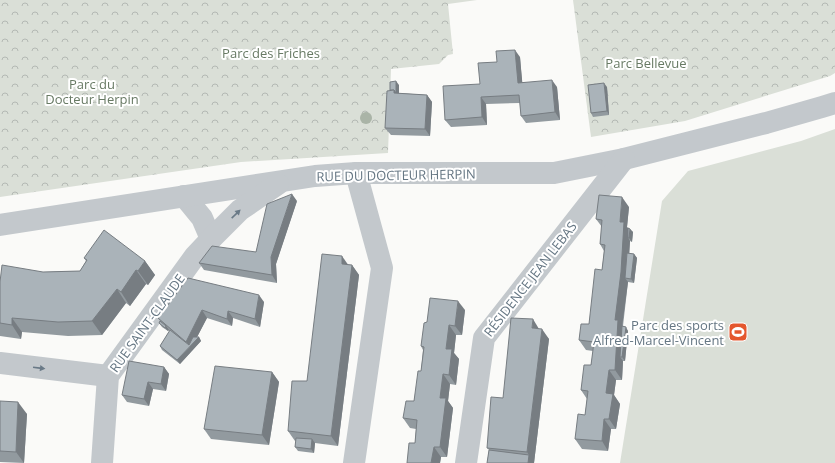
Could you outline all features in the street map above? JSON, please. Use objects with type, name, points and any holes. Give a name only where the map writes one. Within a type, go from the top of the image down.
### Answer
[{"type":"street","name":"RUE DU DOCTEUR HERPIN","points":[[766,123],[835,89]]},
{"type":"street","name":"RUE DU DOCTEUR HERPIN","points":[[0,225],[314,176],[356,173],[554,173],[624,159],[766,123],[835,103]]},
{"type":"street","name":"RÉSIDENCE JEAN LEBAS","points":[[466,463],[484,338],[624,159]]},
{"type":"street","points":[[354,463],[382,268],[356,173]]},
{"type":"street","name":"RUE SAINT-CLAUDE","points":[[102,463],[108,376],[195,256],[240,210],[282,181]]},
{"type":"street","points":[[184,196],[202,218],[211,239]]},
{"type":"street","points":[[0,364],[108,376]]},
{"type":"green space","points":[[0,0],[477,0],[448,4],[453,54],[448,55],[439,64],[391,69],[388,153],[241,162],[0,197]]},
{"type":"green space","name":"Parc Bellevue","points":[[573,0],[835,0],[835,73],[830,76],[685,121],[591,137]]},
{"type":"green space","name":"Parc des sports Alfred-Marcel-Vincent","points":[[835,129],[835,463],[620,463],[662,201],[688,171],[801,141]]},
{"type":"building","points":[[515,50],[518,83],[552,80],[555,112],[521,116],[519,95],[481,97],[482,117],[445,120],[443,86],[480,84],[478,63],[497,62],[496,51]]},
{"type":"building","points":[[396,81],[396,93],[394,90],[390,90],[390,82]]},
{"type":"building","points":[[604,83],[607,111],[591,113],[588,85]]},
{"type":"building","points":[[394,90],[394,93],[427,95],[425,129],[385,128],[387,91]]},
{"type":"building","points":[[292,194],[271,257],[272,275],[199,263],[212,246],[256,252],[267,204]]},
{"type":"building","points":[[599,195],[622,197],[620,222],[624,222],[621,272],[615,320],[618,320],[615,370],[609,370],[606,393],[613,394],[609,419],[604,419],[602,441],[575,439],[578,414],[585,415],[588,391],[581,390],[584,365],[591,365],[594,342],[579,340],[581,324],[589,324],[595,269],[602,270],[605,245],[600,244],[602,220],[596,219]]},
{"type":"building","points":[[628,228],[630,229],[629,238],[628,238]]},
{"type":"building","points":[[104,230],[145,261],[138,271],[136,270],[121,292],[117,289],[92,321],[58,322],[12,318],[12,325],[0,323],[0,282],[2,265],[43,272],[80,271],[87,260],[84,258]]},
{"type":"building","points":[[627,253],[634,254],[631,279],[625,278]]},
{"type":"building","points":[[322,254],[342,256],[342,264],[352,265],[331,436],[288,431],[292,381],[307,381]]},
{"type":"building","points":[[188,278],[259,295],[255,319],[228,311],[227,319],[202,310],[186,342],[158,318]]},
{"type":"building","points":[[430,298],[458,301],[455,326],[449,325],[446,349],[452,349],[449,375],[443,374],[440,398],[446,398],[440,447],[434,447],[431,463],[407,463],[409,443],[415,443],[417,420],[403,418],[406,401],[414,401],[418,371],[421,371],[424,347],[421,346],[424,323],[427,322]]},
{"type":"building","points":[[511,318],[533,319],[532,328],[542,329],[527,452],[487,448],[491,397],[503,398]]},
{"type":"building","points":[[160,321],[166,326],[165,328],[159,323]]},
{"type":"building","points":[[622,326],[626,327],[622,357],[620,357]]},
{"type":"building","points":[[170,330],[189,345],[193,337],[199,337],[177,360],[160,346]]},
{"type":"building","points":[[129,361],[164,367],[161,384],[148,382],[144,399],[122,395]]},
{"type":"building","points":[[215,366],[272,372],[262,435],[204,429]]},
{"type":"building","points":[[0,401],[18,402],[16,452],[0,451]]},
{"type":"building","points":[[296,438],[312,439],[311,449],[295,447]]},
{"type":"building","points":[[489,450],[529,455],[528,463],[487,463]]},
{"type":"place","name":"Parc des sports Alfred-Marcel-Vincent","points":[[738,332]]},
{"type":"park label","name":"Parc des Friches","points":[[271,53]]},
{"type":"park label","name":"Parc du Docteur Herpin","points":[[92,92]]}]
